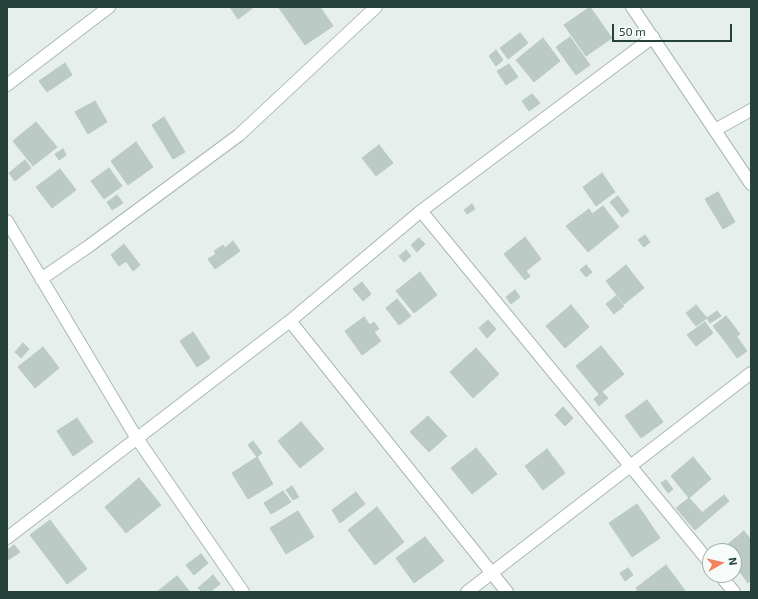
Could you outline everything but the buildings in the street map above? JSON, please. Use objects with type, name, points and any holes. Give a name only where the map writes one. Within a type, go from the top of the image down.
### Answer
[{"type":"street","points":[[7,85],[109,7]]},
{"type":"street","points":[[632,7],[751,184]]},
{"type":"street","points":[[41,279],[89,246],[239,135],[374,8]]},
{"type":"street","points":[[7,538],[136,437],[290,321],[421,211],[653,37]]},
{"type":"street","points":[[715,130],[751,110]]},
{"type":"street","points":[[421,211],[702,553]]},
{"type":"street","points":[[7,221],[136,437],[243,592]]},
{"type":"street","points":[[290,321],[507,592]]},
{"type":"street","points":[[467,592],[751,373]]},
{"type":"street","points":[[727,583],[734,592]]}]
